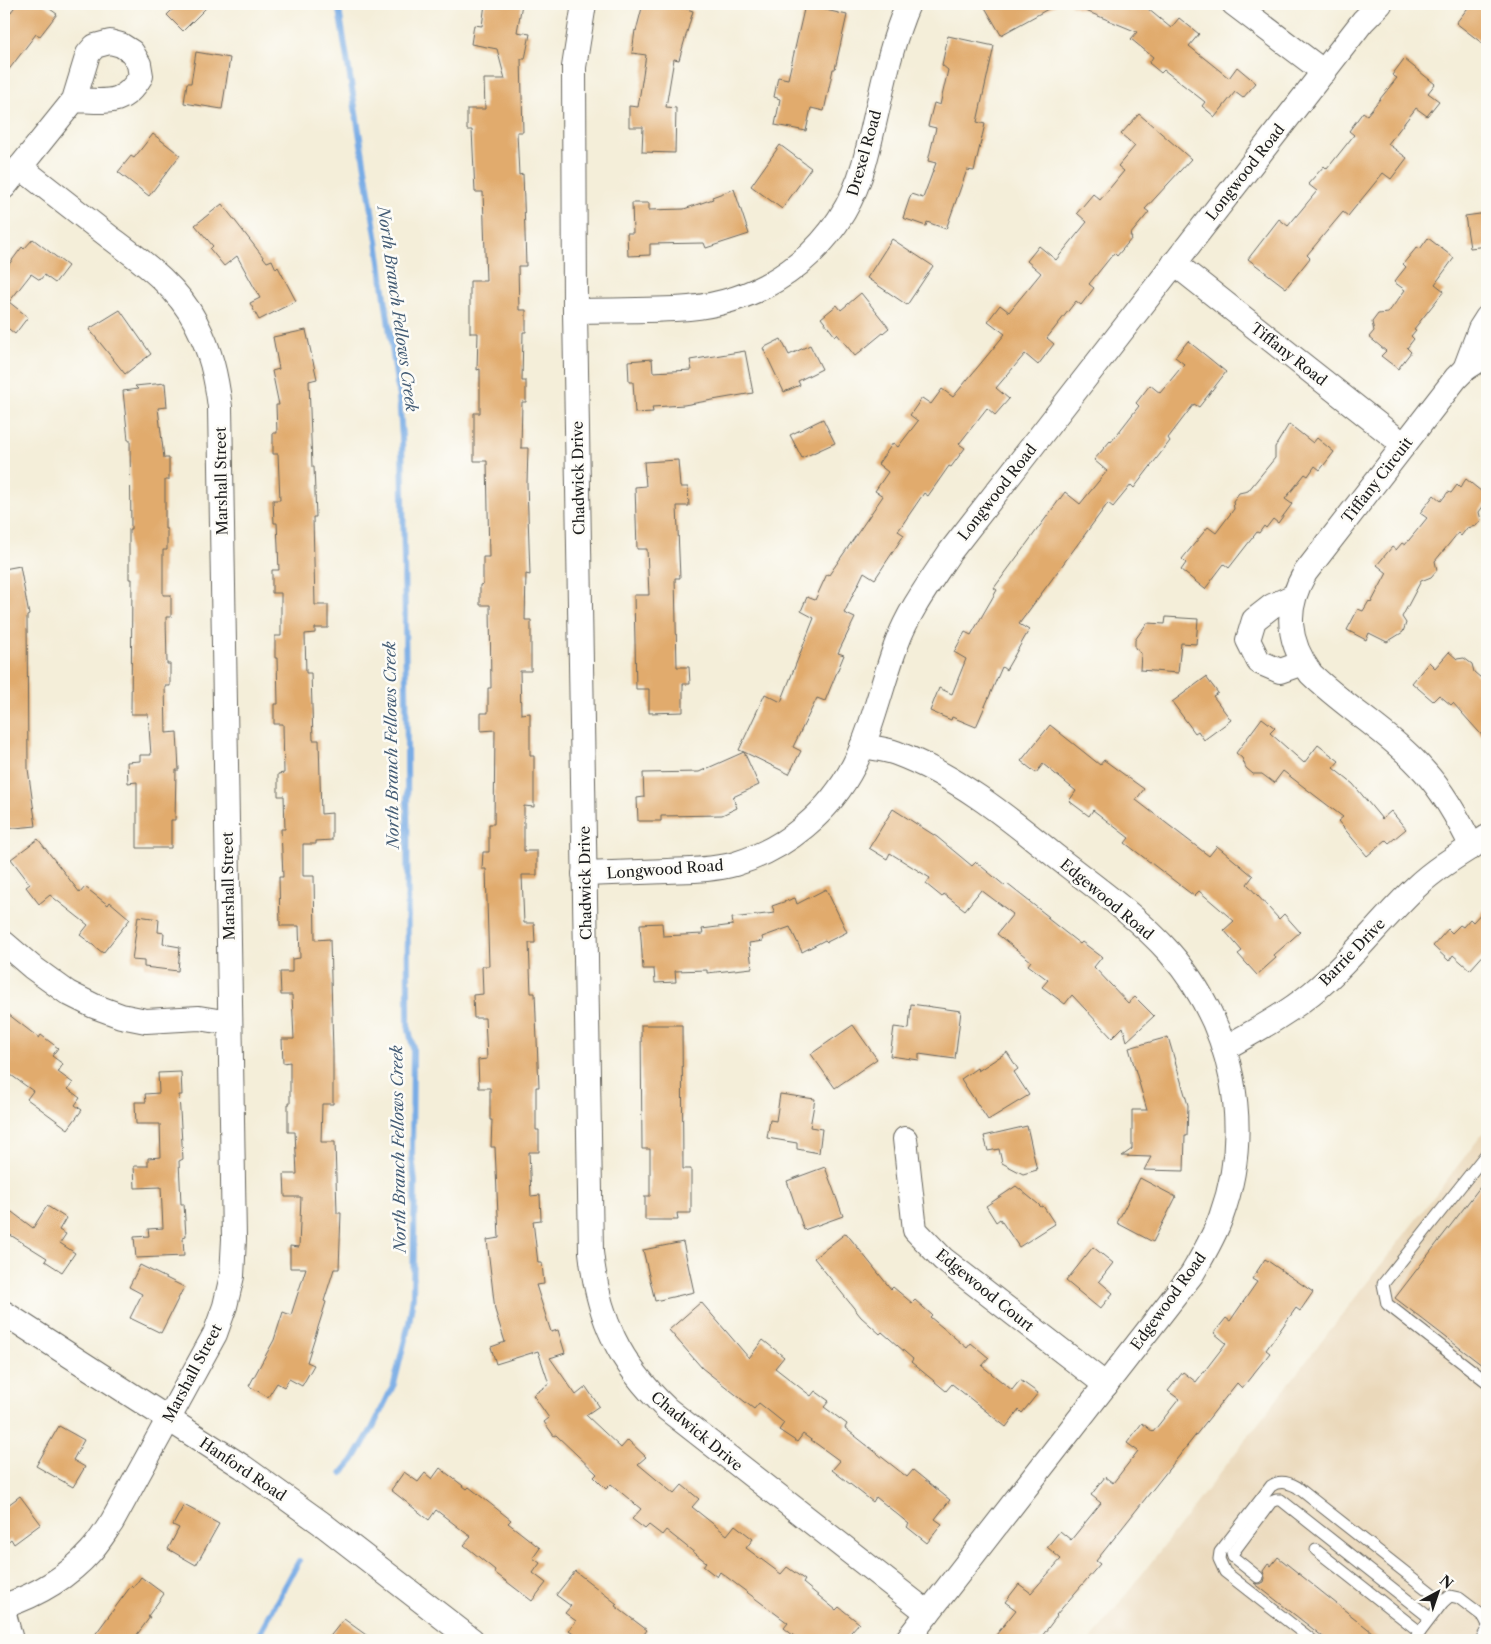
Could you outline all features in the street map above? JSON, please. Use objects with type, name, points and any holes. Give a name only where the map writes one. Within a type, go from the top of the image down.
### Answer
[{"type":"street","name":"Chadwick Drive","points":[[584,4],[574,67],[576,311],[591,1252],[597,1295],[613,1337],[636,1376],[650,1393],[667,1409],[928,1613]]},
{"type":"street","name":"Drexel Road","points":[[576,311],[689,308],[720,302],[742,296],[766,286],[808,257],[836,225],[848,206],[857,185],[890,54],[908,4]]},
{"type":"street","points":[[1234,4],[1324,72]]},
{"type":"street","name":"Longwood Road","points":[[584,874],[707,869],[734,864],[760,855],[789,839],[820,812],[843,784],[854,765],[898,642],[913,610],[950,552],[1363,21],[1380,4]]},
{"type":"street","points":[[4,187],[74,100]]},
{"type":"street","name":"Marshall Street","points":[[4,1606],[27,1598],[51,1585],[73,1569],[92,1550],[112,1522],[215,1334],[225,1306],[232,1276],[234,1239],[220,407],[215,373],[207,346],[196,321],[185,304],[167,283],[20,167]]},
{"type":"street","name":"Tiffany Road","points":[[1174,263],[1404,445]]},
{"type":"street","name":"Tiffany Circuit","points":[[1466,369],[1480,330],[1487,318]]},
{"type":"street","name":"Tiffany Circuit","points":[[1480,842],[1425,772],[1402,749],[1311,674],[1303,663],[1292,637],[1291,609],[1294,596],[1305,573],[1456,378],[1487,355]]},
{"type":"street","points":[[1294,596],[1272,606],[1254,620],[1248,640],[1259,662],[1280,671],[1303,663]]},
{"type":"street","name":"Edgewood Road","points":[[862,746],[886,750],[902,756],[932,769],[970,791],[1014,823],[1137,922],[1168,952],[1190,978],[1211,1013],[1225,1048],[1237,1114],[1237,1138],[1232,1178],[1221,1217],[1208,1246],[1192,1274],[908,1640]]},
{"type":"street","name":"Barrie Drive","points":[[1225,1048],[1270,1023],[1312,993],[1342,966],[1416,887],[1438,868],[1480,842]]},
{"type":"street","points":[[4,943],[39,973],[68,993],[94,1006],[121,1016],[146,1021],[199,1018],[230,1024]]},
{"type":"street","name":"Edgewood Court","points":[[905,1139],[915,1230],[943,1259],[1106,1385]]},
{"type":"street","name":"Hanford Road","points":[[4,1313],[243,1467],[321,1523],[472,1640]]},
{"type":"street","points":[[4,1614],[11,1640]]},
{"type":"lane","points":[[1487,1153],[1383,1284],[1387,1304],[1487,1382]]},
{"type":"lane","points":[[1312,1640],[1225,1572],[1219,1559],[1220,1552],[1275,1483],[1290,1484],[1296,1487],[1443,1602]]},
{"type":"lane","points":[[1258,1577],[1233,1557],[1232,1554],[1271,1502],[1281,1500],[1430,1618]]},
{"type":"lane","points":[[1316,1550],[1417,1636],[1443,1602],[1450,1596],[1459,1598],[1484,1617],[1487,1623]]},
{"type":"lane","points":[[1481,1640],[1487,1629]]},
{"type":"shaded area","points":[[1487,1128],[1487,1640],[1091,1640],[1352,1302]]},
{"type":"building","points":[[17,4],[43,4],[57,14],[40,36],[36,34],[4,76],[4,21]]},
{"type":"building","points":[[178,4],[210,4],[183,31],[167,15]]},
{"type":"building","points":[[485,4],[522,4],[517,32],[530,34],[525,59],[521,59],[523,132],[517,132],[519,175],[523,174],[526,266],[518,266],[519,310],[526,310],[526,332],[523,332],[522,381],[526,381],[526,402],[522,402],[521,448],[528,448],[527,483],[530,575],[526,574],[525,620],[531,620],[531,671],[520,671],[521,714],[530,713],[530,756],[534,756],[534,807],[524,806],[524,851],[537,851],[537,875],[522,875],[524,923],[534,923],[535,943],[529,943],[531,993],[535,993],[539,1087],[536,1087],[536,1130],[539,1130],[539,1152],[529,1152],[531,1196],[540,1195],[541,1220],[533,1221],[538,1263],[542,1263],[544,1284],[536,1285],[551,1332],[558,1330],[565,1353],[550,1358],[576,1395],[586,1387],[599,1406],[586,1415],[621,1448],[628,1440],[646,1457],[638,1464],[674,1494],[682,1485],[699,1499],[692,1507],[727,1535],[735,1525],[753,1539],[746,1548],[781,1574],[787,1567],[805,1580],[803,1583],[836,1610],[839,1607],[859,1623],[844,1640],[799,1640],[784,1628],[788,1623],[720,1572],[717,1577],[703,1566],[706,1562],[666,1530],[662,1535],[649,1525],[645,1529],[632,1519],[641,1509],[611,1484],[606,1489],[594,1477],[597,1474],[556,1435],[554,1436],[544,1422],[549,1418],[533,1395],[549,1384],[538,1351],[496,1364],[491,1347],[505,1342],[495,1310],[487,1240],[499,1238],[495,1147],[491,1147],[490,1088],[479,1088],[478,1060],[487,1059],[485,1018],[474,1018],[473,995],[483,994],[482,966],[489,966],[486,869],[482,869],[483,852],[489,852],[489,824],[494,824],[495,730],[481,731],[481,713],[488,713],[488,688],[491,688],[490,605],[480,605],[480,585],[483,584],[483,557],[489,557],[487,461],[474,461],[474,413],[480,413],[480,369],[477,370],[478,333],[470,333],[470,281],[486,281],[483,192],[475,192],[472,130],[467,130],[467,109],[485,109],[484,79],[505,79],[497,49],[471,44],[474,25],[482,26]]},
{"type":"building","points":[[643,4],[682,4],[681,7],[693,11],[679,60],[674,59],[666,107],[676,108],[675,153],[642,152],[643,127],[629,127],[629,106],[638,107],[646,55],[632,53],[635,30]]},
{"type":"building","points":[[983,4],[1057,4],[1001,35]]},
{"type":"building","points":[[1069,4],[1142,4],[1171,28],[1179,18],[1199,34],[1189,46],[1229,78],[1237,67],[1256,83],[1243,98],[1235,92],[1215,117],[1202,106],[1205,102],[1164,70],[1161,73],[1149,63],[1153,57],[1131,39],[1137,32]]},
{"type":"building","points":[[1471,4],[1487,4],[1487,47],[1456,23]]},
{"type":"building","points":[[805,5],[847,15],[824,111],[811,108],[806,131],[775,125],[780,99],[774,97],[778,77],[788,79]]},
{"type":"building","points":[[948,36],[994,46],[977,122],[985,124],[974,171],[967,170],[946,229],[927,222],[926,226],[903,218],[911,194],[923,198],[936,163],[928,161],[936,128],[928,126],[934,103],[940,105],[948,70],[942,65]]},
{"type":"building","points":[[196,52],[230,58],[222,109],[184,103],[187,83],[191,83]]},
{"type":"building","points":[[1404,59],[1435,84],[1428,93],[1439,101],[1427,116],[1416,108],[1388,144],[1407,158],[1391,179],[1383,173],[1348,216],[1343,212],[1307,255],[1310,258],[1286,288],[1248,259],[1279,219],[1288,226],[1317,191],[1308,184],[1324,166],[1327,169],[1354,135],[1349,131],[1363,112],[1367,115],[1397,78],[1392,75]]},
{"type":"building","points":[[1139,114],[1191,159],[1145,209],[1149,212],[1130,235],[1132,238],[1117,256],[1114,253],[1089,284],[1094,288],[1081,305],[1076,301],[1047,338],[1054,344],[1038,365],[1025,354],[996,388],[1009,399],[995,415],[987,408],[959,444],[965,448],[951,467],[949,466],[928,496],[924,493],[898,531],[904,535],[875,579],[864,572],[844,613],[855,618],[838,653],[844,655],[825,701],[817,698],[793,747],[801,751],[789,774],[739,750],[765,694],[781,702],[814,618],[801,611],[807,597],[815,600],[827,574],[829,575],[883,496],[875,491],[888,472],[878,464],[893,443],[898,447],[918,421],[910,415],[922,398],[931,404],[942,389],[953,397],[1005,334],[988,321],[1000,305],[1009,312],[1041,273],[1027,261],[1039,246],[1056,260],[1087,222],[1077,213],[1093,194],[1100,200],[1124,171],[1118,166],[1135,146],[1121,134]]},
{"type":"building","points":[[153,134],[180,155],[149,196],[118,172],[131,156],[134,158]]},
{"type":"building","points":[[780,145],[811,168],[782,209],[751,186]]},
{"type":"building","points":[[734,189],[749,234],[706,248],[704,243],[650,244],[650,255],[628,256],[627,233],[633,233],[632,203],[649,203],[649,210],[684,209]]},
{"type":"building","points":[[222,204],[267,262],[272,260],[276,269],[278,267],[296,301],[259,320],[250,303],[260,298],[237,256],[224,266],[210,249],[213,246],[195,225]]},
{"type":"building","points":[[1487,213],[1487,246],[1470,248],[1465,216]]},
{"type":"building","points":[[1428,238],[1454,258],[1435,284],[1444,291],[1414,329],[1416,330],[1411,336],[1414,339],[1407,348],[1411,352],[1398,369],[1381,356],[1386,351],[1369,337],[1374,331],[1372,322],[1378,314],[1388,313],[1405,290],[1394,282],[1406,267],[1403,264],[1417,247],[1420,249]]},
{"type":"building","points":[[33,239],[68,266],[55,283],[44,275],[40,280],[31,274],[9,302],[28,317],[15,334],[4,325],[4,271],[22,247],[24,249]]},
{"type":"building","points":[[892,239],[933,266],[907,305],[867,278]]},
{"type":"building","points":[[861,293],[889,328],[855,356],[837,334],[835,336],[821,318],[837,305],[841,310]]},
{"type":"building","points":[[120,310],[151,354],[125,374],[89,329]]},
{"type":"building","points":[[306,330],[317,379],[309,381],[316,517],[313,517],[315,605],[328,605],[328,628],[315,628],[315,633],[305,634],[306,673],[311,673],[313,740],[319,740],[321,814],[332,813],[332,840],[316,841],[316,844],[303,844],[303,876],[314,876],[315,940],[330,939],[333,1104],[322,1104],[321,1142],[335,1142],[337,1213],[341,1213],[339,1269],[334,1269],[324,1301],[326,1302],[307,1362],[314,1365],[302,1386],[289,1379],[284,1387],[277,1383],[268,1397],[249,1386],[274,1340],[283,1312],[291,1315],[306,1268],[290,1268],[290,1246],[299,1247],[301,1197],[285,1197],[284,1174],[297,1174],[295,1132],[288,1132],[290,1062],[283,1063],[282,1039],[294,1039],[292,995],[281,995],[280,972],[292,972],[292,959],[300,958],[299,926],[280,926],[279,877],[283,877],[281,829],[285,829],[284,796],[278,796],[278,774],[284,773],[283,724],[274,724],[274,704],[278,704],[275,636],[281,636],[281,593],[272,593],[272,570],[279,570],[277,523],[274,523],[273,500],[280,500],[278,454],[273,454],[273,433],[277,433],[276,405],[279,405],[272,371],[279,369],[273,337]]},
{"type":"building","points":[[781,339],[789,355],[810,345],[822,369],[798,381],[800,385],[784,392],[763,348]]},
{"type":"building","points":[[1188,341],[1226,372],[1199,407],[1194,404],[1168,438],[1170,441],[1134,488],[1131,485],[1113,507],[1108,503],[1019,624],[1029,630],[1006,670],[1002,667],[976,727],[952,717],[951,720],[930,711],[939,688],[952,694],[966,659],[954,652],[965,632],[971,635],[997,590],[994,588],[1065,492],[1080,504],[1107,471],[1094,460],[1111,442],[1139,406],[1136,403],[1150,385],[1160,393],[1184,364],[1175,357]]},
{"type":"building","points":[[745,351],[753,393],[684,405],[652,407],[653,412],[635,413],[633,382],[629,382],[628,361],[652,359],[653,372],[692,370],[690,360]]},
{"type":"building","points":[[165,383],[167,407],[158,408],[164,458],[169,458],[169,480],[165,480],[167,550],[163,550],[163,595],[171,595],[171,617],[166,617],[167,664],[170,664],[170,686],[165,686],[166,733],[177,732],[179,770],[176,770],[175,820],[171,820],[171,848],[137,848],[137,782],[128,783],[127,762],[140,761],[140,755],[151,755],[148,714],[131,714],[132,579],[129,579],[129,529],[131,529],[130,440],[128,440],[123,391],[138,389],[135,386]]},
{"type":"building","points":[[823,419],[835,443],[802,458],[790,435]]},
{"type":"building","points":[[1289,424],[1313,443],[1317,438],[1334,452],[1320,470],[1315,466],[1308,476],[1305,474],[1285,499],[1292,504],[1278,523],[1273,519],[1266,528],[1264,526],[1259,533],[1257,532],[1229,568],[1224,564],[1205,589],[1181,570],[1186,563],[1182,559],[1208,527],[1216,533],[1234,509],[1233,501],[1239,493],[1248,491],[1275,458],[1275,447]]},
{"type":"building","points":[[678,460],[680,487],[688,487],[689,506],[677,506],[680,578],[675,578],[677,667],[689,667],[690,684],[683,684],[683,712],[649,713],[649,689],[636,689],[634,595],[649,595],[647,549],[637,549],[635,487],[646,486],[644,462]]},
{"type":"building","points":[[1466,479],[1487,496],[1487,501],[1479,512],[1481,520],[1476,526],[1467,528],[1461,536],[1458,533],[1435,561],[1437,570],[1431,577],[1421,581],[1402,617],[1406,623],[1403,632],[1387,642],[1369,633],[1366,640],[1347,630],[1358,609],[1363,611],[1369,601],[1371,603],[1387,573],[1377,565],[1392,547],[1396,550],[1402,543],[1405,545],[1427,518],[1420,513],[1434,495],[1441,501],[1457,485],[1460,488]]},
{"type":"building","points":[[20,566],[29,615],[27,616],[28,769],[36,826],[4,829],[4,569]]},
{"type":"building","points":[[1166,617],[1198,619],[1196,644],[1181,643],[1178,673],[1140,670],[1141,653],[1135,648],[1135,640],[1147,623],[1165,624]]},
{"type":"building","points":[[1449,652],[1457,659],[1464,658],[1472,664],[1474,672],[1487,683],[1487,741],[1453,703],[1451,705],[1439,695],[1433,701],[1412,683],[1429,662],[1435,668]]},
{"type":"building","points":[[1206,677],[1218,693],[1213,696],[1231,720],[1204,740],[1198,731],[1195,733],[1172,702]]},
{"type":"building","points":[[1262,718],[1275,728],[1270,733],[1304,763],[1318,745],[1339,761],[1333,768],[1353,784],[1382,819],[1391,811],[1406,829],[1389,843],[1386,840],[1367,856],[1338,821],[1343,817],[1283,771],[1274,783],[1262,774],[1253,774],[1246,768],[1242,758],[1236,753]]},
{"type":"building","points":[[1050,725],[1100,765],[1104,760],[1144,789],[1136,800],[1209,856],[1217,846],[1253,876],[1247,884],[1279,919],[1284,914],[1300,932],[1274,955],[1276,958],[1257,975],[1238,954],[1242,951],[1224,930],[1234,921],[1199,891],[1194,896],[1125,843],[1129,838],[1093,810],[1089,816],[1069,801],[1076,791],[1043,764],[1036,773],[1021,761]]},
{"type":"building","points":[[744,752],[759,785],[733,797],[737,808],[722,815],[661,816],[661,821],[638,821],[637,798],[644,797],[643,773],[699,772]]},
{"type":"building","points":[[893,809],[937,837],[972,866],[976,862],[1005,886],[1007,884],[1049,917],[1047,918],[1080,944],[1082,942],[1102,957],[1094,967],[1128,1003],[1135,997],[1154,1016],[1127,1041],[1123,1027],[1112,1038],[1072,995],[1065,1004],[1042,987],[1048,980],[1028,965],[1031,961],[997,934],[1013,914],[981,890],[965,910],[944,894],[942,897],[926,884],[930,878],[890,853],[887,859],[869,848]]},
{"type":"building","points":[[38,839],[80,893],[85,887],[108,905],[110,902],[130,919],[103,953],[80,935],[88,925],[50,895],[39,904],[26,887],[30,884],[11,859]]},
{"type":"building","points":[[826,889],[847,932],[827,942],[825,940],[802,952],[790,927],[762,937],[763,941],[749,943],[752,968],[707,973],[707,970],[675,971],[676,982],[655,983],[654,969],[643,969],[640,924],[662,923],[663,936],[703,934],[702,929],[733,925],[732,918],[775,913],[772,906],[795,898],[797,904]]},
{"type":"building","points":[[1487,907],[1487,951],[1470,970],[1453,955],[1449,961],[1433,946],[1448,929],[1452,933],[1460,925],[1463,927],[1470,919],[1473,922]]},
{"type":"building","points":[[138,916],[159,919],[158,932],[164,933],[163,944],[180,947],[178,971],[144,967],[144,961],[132,960]]},
{"type":"building","points":[[911,1004],[961,1011],[955,1059],[919,1054],[919,1060],[890,1056],[894,1027],[909,1029]]},
{"type":"building","points":[[4,1011],[39,1038],[41,1035],[58,1048],[52,1056],[63,1064],[58,1072],[73,1083],[68,1089],[80,1098],[75,1105],[82,1110],[68,1129],[27,1099],[33,1091],[4,1070]]},
{"type":"building","points":[[641,1025],[682,1025],[683,1169],[691,1169],[691,1213],[677,1213],[678,1220],[645,1220],[645,1196],[650,1196],[650,1149],[642,1149]]},
{"type":"building","points":[[853,1025],[877,1059],[835,1088],[811,1054]]},
{"type":"building","points":[[1168,1037],[1188,1105],[1184,1171],[1144,1170],[1151,1157],[1122,1156],[1132,1149],[1132,1110],[1147,1110],[1129,1048]]},
{"type":"building","points":[[1007,1052],[1018,1069],[1014,1072],[1029,1095],[988,1120],[961,1079],[977,1068],[978,1071]]},
{"type":"building","points":[[181,1072],[182,1095],[179,1095],[183,1159],[179,1161],[181,1204],[184,1204],[186,1236],[183,1237],[184,1256],[136,1258],[134,1237],[149,1236],[148,1229],[163,1228],[161,1187],[135,1188],[134,1166],[148,1166],[148,1158],[161,1157],[160,1124],[136,1124],[135,1102],[146,1102],[145,1094],[159,1093],[158,1073]]},
{"type":"building","points":[[780,1094],[815,1099],[810,1127],[822,1129],[819,1153],[797,1149],[797,1143],[767,1138],[770,1120],[776,1121]]},
{"type":"building","points":[[1027,1126],[1037,1170],[1023,1174],[1002,1163],[999,1149],[988,1151],[984,1136]]},
{"type":"building","points":[[825,1167],[843,1216],[804,1230],[787,1181]]},
{"type":"building","points":[[1140,1178],[1176,1197],[1153,1242],[1117,1223]]},
{"type":"building","points":[[1487,1178],[1487,1369],[1395,1298]]},
{"type":"building","points":[[1016,1186],[1041,1207],[1043,1206],[1055,1224],[1019,1247],[1000,1219],[996,1222],[986,1206]]},
{"type":"building","points":[[4,1206],[33,1228],[47,1206],[66,1218],[59,1230],[66,1234],[60,1243],[75,1253],[62,1272],[45,1261],[47,1258],[4,1231]]},
{"type":"building","points":[[846,1233],[891,1289],[893,1287],[912,1303],[915,1300],[932,1315],[930,1317],[967,1348],[971,1343],[989,1358],[982,1366],[1012,1390],[1020,1380],[1038,1393],[1022,1413],[1019,1410],[1006,1427],[952,1384],[946,1391],[911,1362],[913,1359],[882,1332],[880,1334],[861,1317],[814,1258]]},
{"type":"building","points":[[683,1242],[694,1292],[655,1301],[643,1250]]},
{"type":"building","points":[[1093,1247],[1113,1263],[1099,1281],[1113,1293],[1100,1309],[1066,1281]]},
{"type":"building","points":[[1265,1259],[1313,1292],[1300,1311],[1296,1308],[1266,1350],[1270,1353],[1242,1388],[1237,1383],[1096,1561],[1100,1564],[1056,1615],[1039,1640],[992,1640],[1016,1610],[1005,1602],[1019,1584],[1031,1593],[1061,1559],[1047,1547],[1060,1531],[1071,1540],[1101,1503],[1091,1495],[1105,1477],[1113,1483],[1138,1451],[1127,1443],[1142,1423],[1153,1432],[1179,1399],[1168,1391],[1183,1372],[1196,1382],[1226,1343],[1214,1333],[1226,1318],[1230,1321],[1257,1282],[1252,1279]]},
{"type":"building","points":[[140,1265],[184,1287],[161,1333],[130,1318],[142,1294],[129,1287]]},
{"type":"building","points":[[701,1302],[749,1358],[763,1340],[784,1357],[775,1368],[811,1396],[815,1391],[829,1401],[824,1407],[847,1424],[845,1428],[907,1477],[913,1470],[950,1500],[935,1519],[942,1524],[927,1543],[907,1527],[909,1524],[876,1497],[873,1502],[832,1470],[840,1461],[803,1434],[797,1442],[779,1430],[784,1423],[759,1403],[754,1409],[702,1368],[669,1330]]},
{"type":"building","points":[[59,1426],[84,1440],[73,1460],[85,1467],[73,1487],[36,1466]]},
{"type":"building","points":[[440,1468],[467,1489],[469,1487],[511,1520],[508,1523],[540,1548],[533,1558],[540,1563],[533,1573],[546,1583],[532,1601],[494,1572],[495,1570],[464,1545],[471,1537],[436,1510],[429,1520],[391,1490],[404,1472],[418,1482],[425,1473],[432,1479]]},
{"type":"building","points":[[20,1496],[41,1524],[14,1544],[11,1539],[4,1545],[4,1508]]},
{"type":"building","points":[[184,1505],[219,1524],[196,1565],[168,1549],[179,1528],[173,1525]]},
{"type":"building","points":[[1278,1557],[1382,1640],[1327,1640],[1254,1583],[1260,1584],[1264,1582],[1263,1571],[1268,1564],[1271,1566]]},
{"type":"building","points":[[575,1571],[617,1604],[615,1606],[647,1630],[640,1640],[583,1640],[569,1630],[576,1621],[565,1613],[571,1606],[556,1595]]},
{"type":"building","points":[[141,1577],[164,1594],[133,1640],[91,1640],[131,1586],[133,1588]]},
{"type":"building","points":[[344,1619],[373,1640],[327,1640]]},
{"type":"waterway","name":"North Branch Fellows Creek","points":[[338,4],[377,241],[399,397],[402,437],[407,746],[408,1025],[413,1048],[412,1157],[415,1182],[413,1297],[409,1323],[394,1384],[372,1429],[354,1459],[342,1473]]},
{"type":"waterway","name":"North Branch Fellows Creek","points":[[256,1640],[299,1561]]}]
